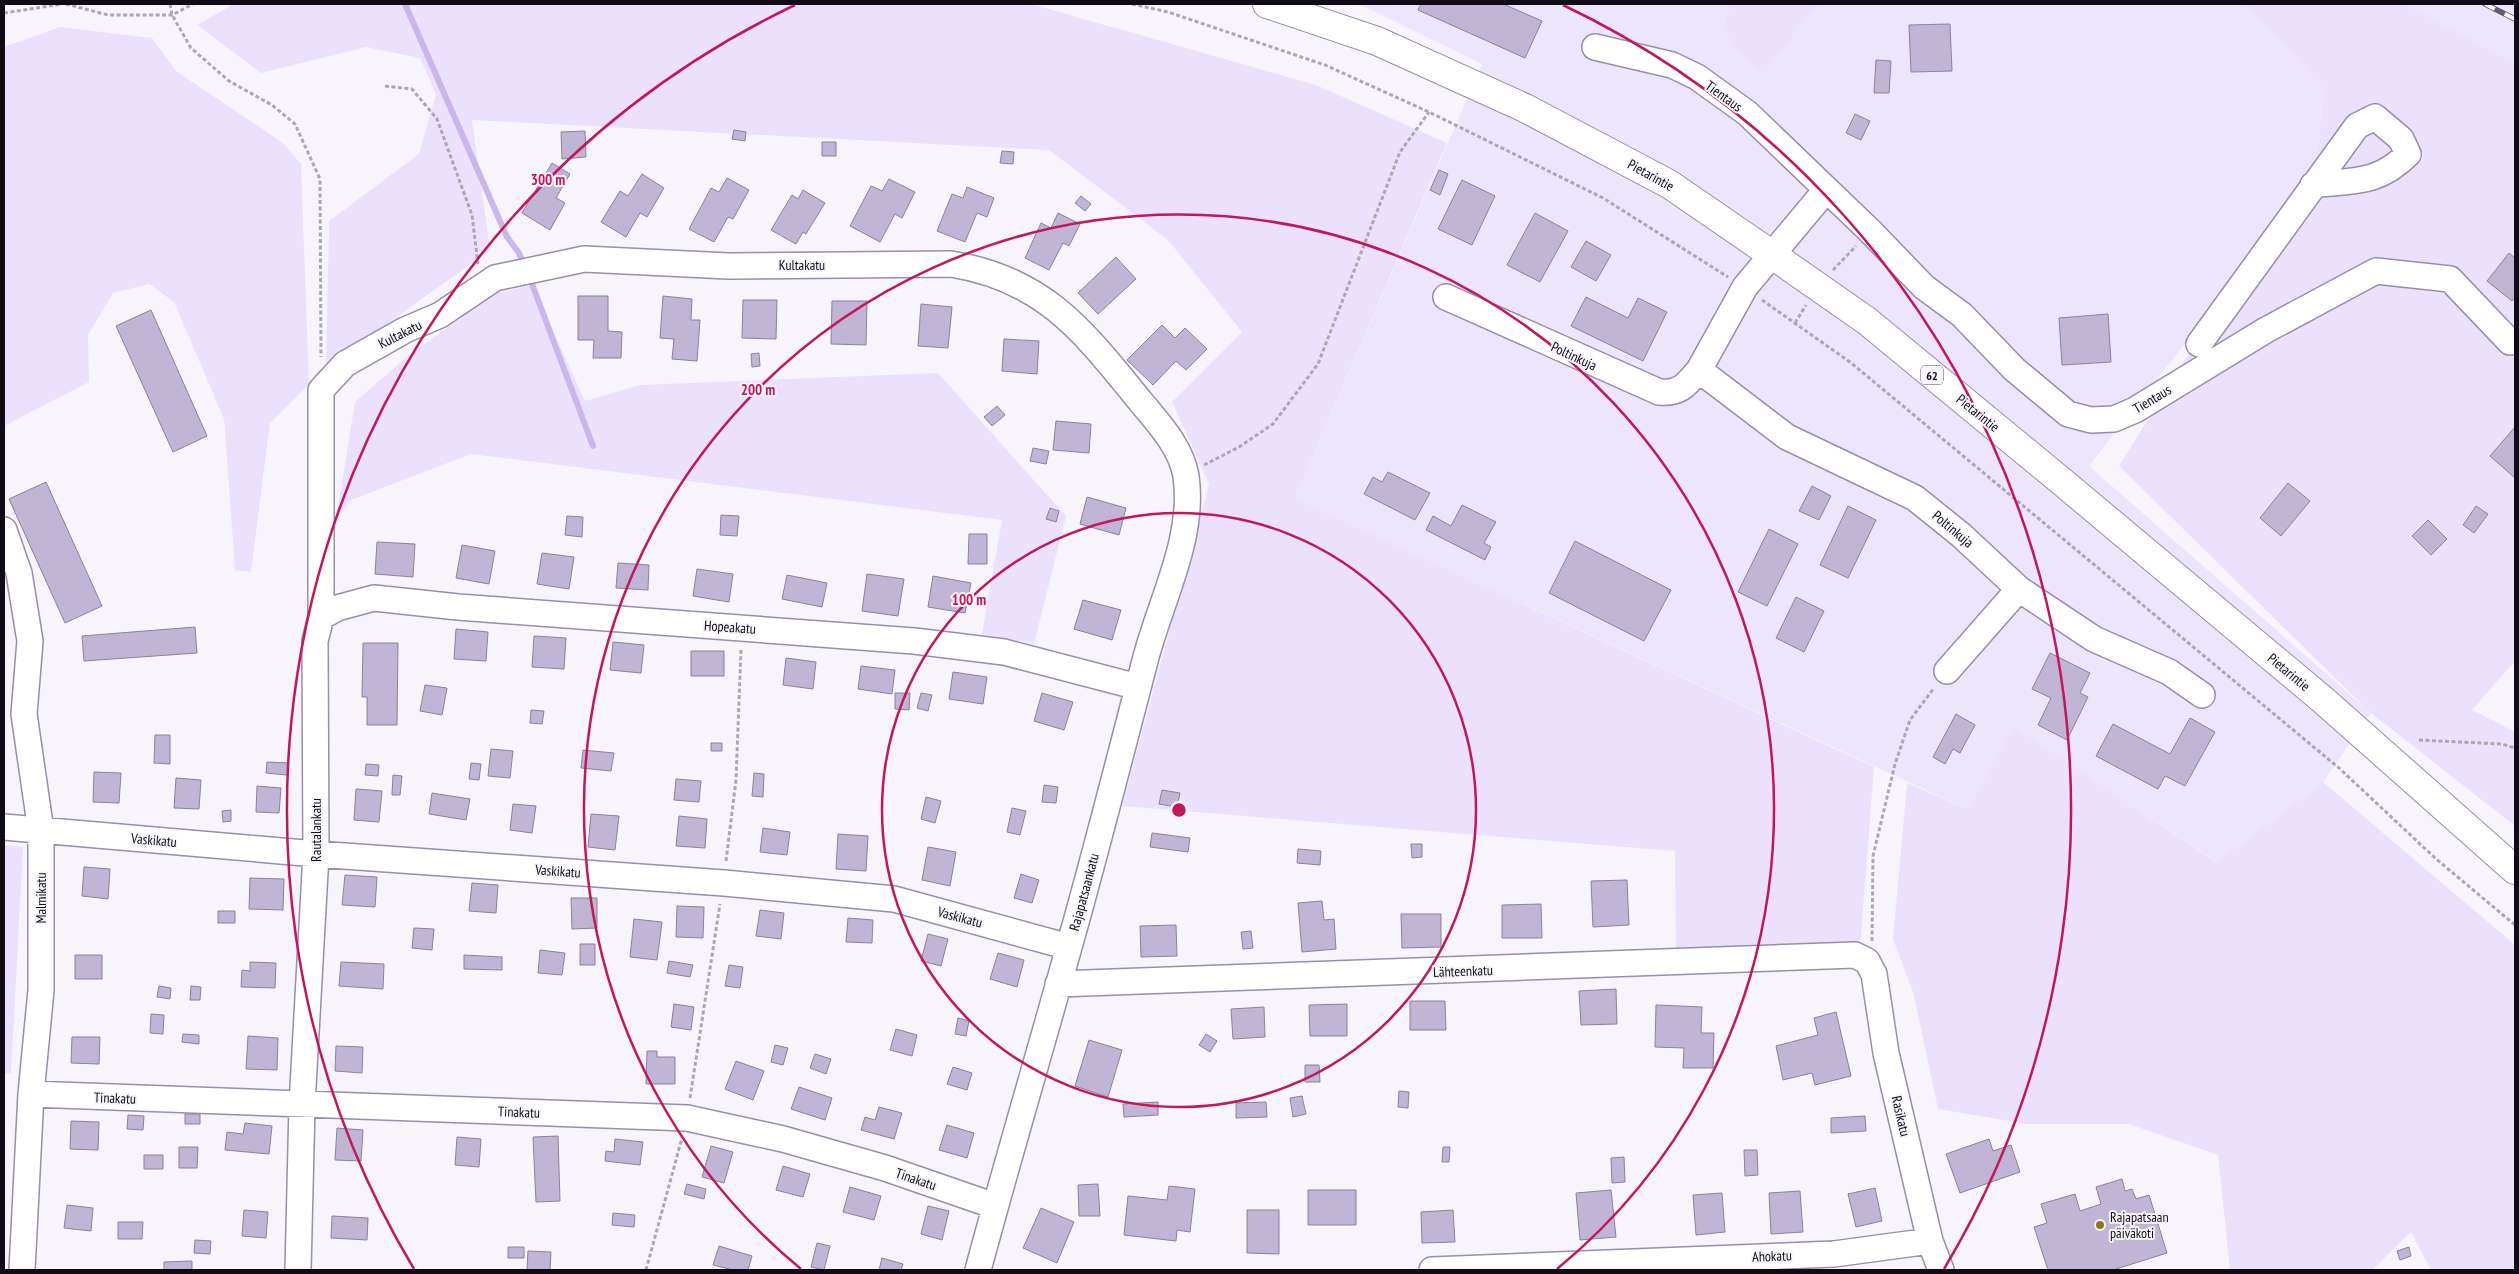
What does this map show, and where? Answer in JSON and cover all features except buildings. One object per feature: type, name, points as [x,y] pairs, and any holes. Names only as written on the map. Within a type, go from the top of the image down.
[{"type":"main road","name":"Pietarintie","points":[[1267,4],[1377,41],[1525,108],[1670,184],[1771,254],[1867,321],[2053,474],[2323,700],[2515,870]]},
{"type":"street","name":"Tientaus","points":[[1595,47],[1672,65],[1697,77],[1747,113],[1870,231],[1924,287],[1962,315],[2014,368],[2068,414],[2090,420],[2114,419],[2135,410],[2266,330],[2376,271],[2450,279],[2510,342]]},
{"type":"street","points":[[2199,344],[2312,185]]},
{"type":"street","points":[[1771,254],[1826,190]]},
{"type":"street","name":"Poltinkuja","points":[[1446,297],[1659,392],[1673,393],[1688,383],[1699,370],[1745,287],[1771,254]]},
{"type":"street","name":"Kultakatu","points":[[321,390],[346,364],[406,330],[440,315],[495,278],[584,259],[728,266],[951,264],[980,269],[1008,279],[1039,296],[1082,331],[1099,349],[1166,432],[1179,455],[1186,474],[1187,514]]},
{"type":"street","name":"Poltinkuja","points":[[1699,370],[1787,437],[1916,498],[1961,535],[2019,589],[2094,639],[2169,672],[2202,694]]},
{"type":"street","name":"Rautalankatu","points":[[298,1270],[302,1105],[316,854],[315,641],[321,617],[321,390]]},
{"type":"street","name":"Rajapatsaankatu","points":[[978,1270],[1069,947],[1154,625],[1179,551],[1187,514]]},
{"type":"street","name":"Malmikatu","points":[[4,530],[19,573],[30,641],[24,714],[41,831],[41,990],[31,1094],[22,1270]]},
{"type":"street","points":[[1947,671],[2019,589]]},
{"type":"street","name":"Hopeakatu","points":[[321,617],[336,608],[374,598],[458,607],[914,641],[1004,652],[1138,687]]},
{"type":"street","name":"Vaskikatu","points":[[4,827],[316,854],[724,883],[894,899],[1069,947]]},
{"type":"street","name":"Lähteenkatu","points":[[1058,984],[1546,968],[1855,955],[1867,961]]},
{"type":"street","name":"Rasikatu","points":[[1867,961],[1874,974],[1886,1053],[1930,1241],[1941,1270]]},
{"type":"street","name":"Tinakatu","points":[[31,1094],[687,1118],[792,1142],[885,1168],[995,1206]]},
{"type":"street","name":"Ahokatu","points":[[1432,1270],[1834,1254],[1930,1241]]},
{"type":"path","points":[[4,14],[62,4]]},
{"type":"path","points":[[66,4],[108,15],[172,15],[193,4]]},
{"type":"path","points":[[170,4],[172,15],[191,48],[229,81],[272,104],[295,124],[320,179],[321,390]]},
{"type":"path","points":[[1132,4],[1168,12],[1325,64],[1429,112],[1603,198],[1745,287],[1865,375],[2339,768],[2434,858],[2515,925]]},
{"type":"path","points":[[385,86],[412,89],[436,119],[472,215],[482,286]]},
{"type":"path","points":[[1186,474],[1239,447],[1273,424],[1318,364],[1400,152],[1429,112]]},
{"type":"path","points":[[646,1270],[687,1118],[724,883],[736,780],[742,628]]},
{"type":"path","points":[[1867,961],[1874,934],[1872,856],[1895,764],[1910,720],[1947,671]]},
{"type":"path","points":[[2419,740],[2502,744],[2515,748]]},
{"type":"shaded area","points":[[234,4],[1031,4],[1316,85],[1447,143],[1295,498],[1874,767],[1860,949],[1676,955],[1675,851],[1122,806],[1209,484],[1172,402],[1242,332],[1168,240],[1049,150],[472,120],[490,250],[326,368],[329,221],[419,154],[436,94],[420,58],[366,47],[261,73],[197,25]]},
{"type":"shaded area","points":[[1359,4],[2253,4],[2373,104],[2089,466],[2371,713],[2323,782],[2218,863],[2014,728],[1967,809],[1295,498],[1482,64]]},
{"type":"shaded area","points":[[1732,4],[1817,4],[1763,75],[1722,30]]},
{"type":"shaded area","points":[[2244,4],[2405,4],[2515,63],[2515,661],[2472,710],[2515,732],[2515,826],[2371,713],[2119,466],[2201,334],[2314,194],[2324,88]]},
{"type":"shaded area","points":[[2405,4],[2515,4],[2515,63]]},
{"type":"shaded area","points":[[60,27],[152,38],[176,71],[283,143],[301,164],[309,384],[270,423],[251,572],[235,570],[224,419],[174,302],[149,284],[113,293],[88,335],[89,382],[4,426],[4,47]]},
{"type":"shaded area","points":[[532,285],[585,401],[640,385],[938,373],[1066,516],[1034,644],[982,634],[1002,520],[471,454],[351,500],[336,520],[355,402],[408,356],[494,294]]},
{"type":"shaded area","points":[[2014,727],[2217,863],[2323,782],[2515,945],[2515,1270],[2431,1270],[2411,1232],[2372,1270],[2230,1270],[2218,1155],[2129,1124],[2027,1124],[1938,1109],[1913,992],[1893,939],[1907,783],[1967,809]]},
{"type":"shaded area","points":[[4,845],[23,847],[11,1074],[4,1073]]},
{"type":"waterway","points":[[405,4],[507,237],[519,253],[525,267]]},
{"type":"waterway","points":[[529,276],[593,446]]},
{"type":"railway","points":[[2485,4],[2515,19]]},
{"type":"place","name":"Rajapatsaan päiväkoti","points":[[2100,1225]]}]
